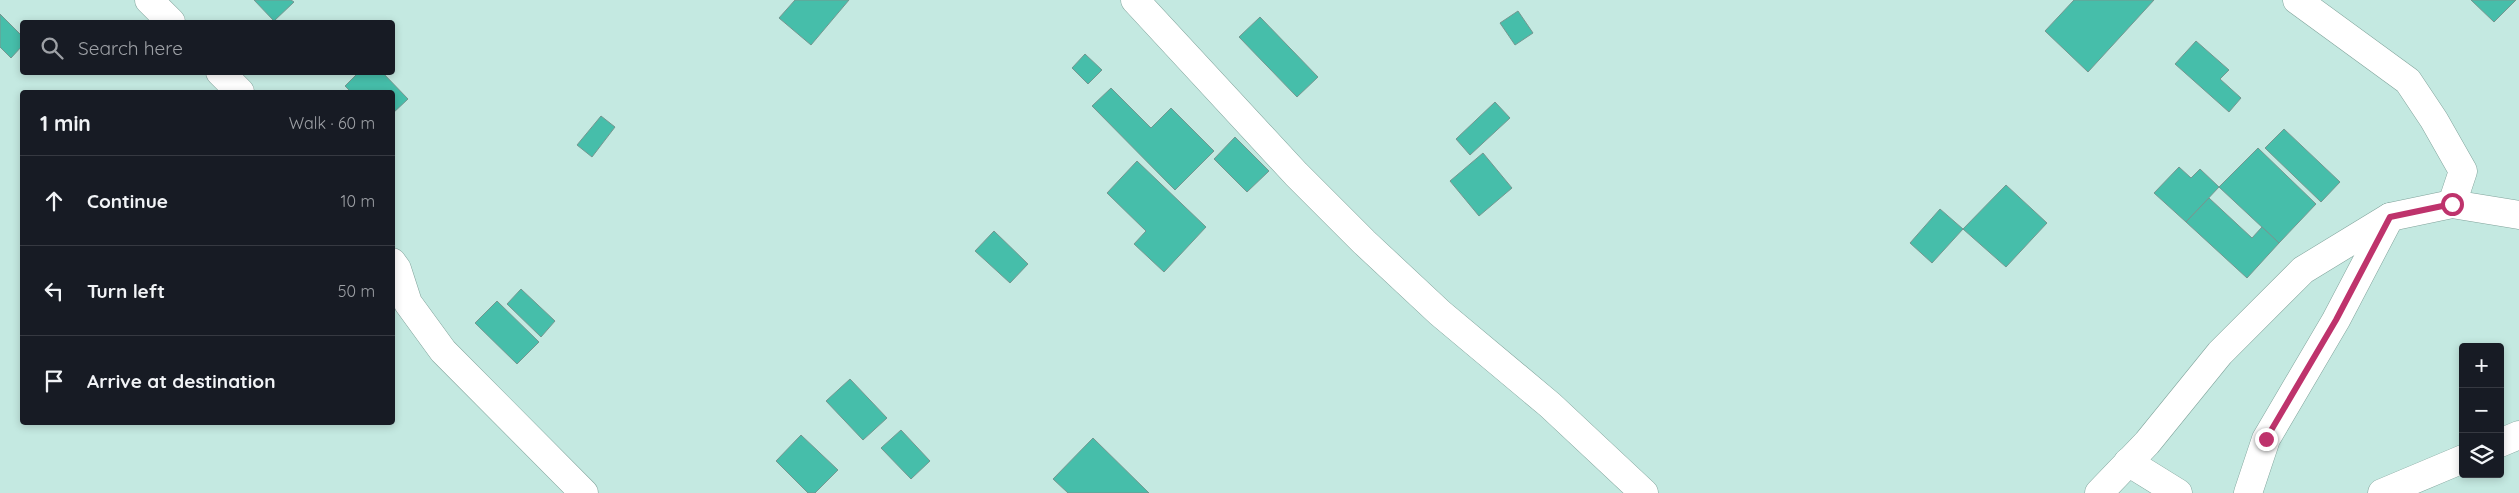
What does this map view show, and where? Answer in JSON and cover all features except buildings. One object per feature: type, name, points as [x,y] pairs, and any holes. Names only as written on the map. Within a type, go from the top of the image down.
[{"type":"street","points":[[149,0],[169,20]]},
{"type":"street","points":[[1135,0],[1296,174],[1364,242],[1440,313],[1550,406],[1644,493]]},
{"type":"street","points":[[2297,0],[2408,81],[2434,120],[2463,171],[2452,204]]},
{"type":"street","points":[[223,75],[238,90]]},
{"type":"street","points":[[2099,493],[2128,462],[2220,353],[2303,270],[2390,217],[2452,204],[2519,215]]},
{"type":"street","points":[[2248,493],[2266,439],[2336,320],[2390,217]]},
{"type":"street","points":[[395,266],[408,303],[444,351],[584,493]]},
{"type":"street","points":[[2504,441],[2519,435]]},
{"type":"street","points":[[2382,493],[2459,460]]},
{"type":"street","points":[[2128,462],[2178,493]]},
{"type":"route","points":[[2266,439],[2336,320],[2390,217],[2452,204]]}]
